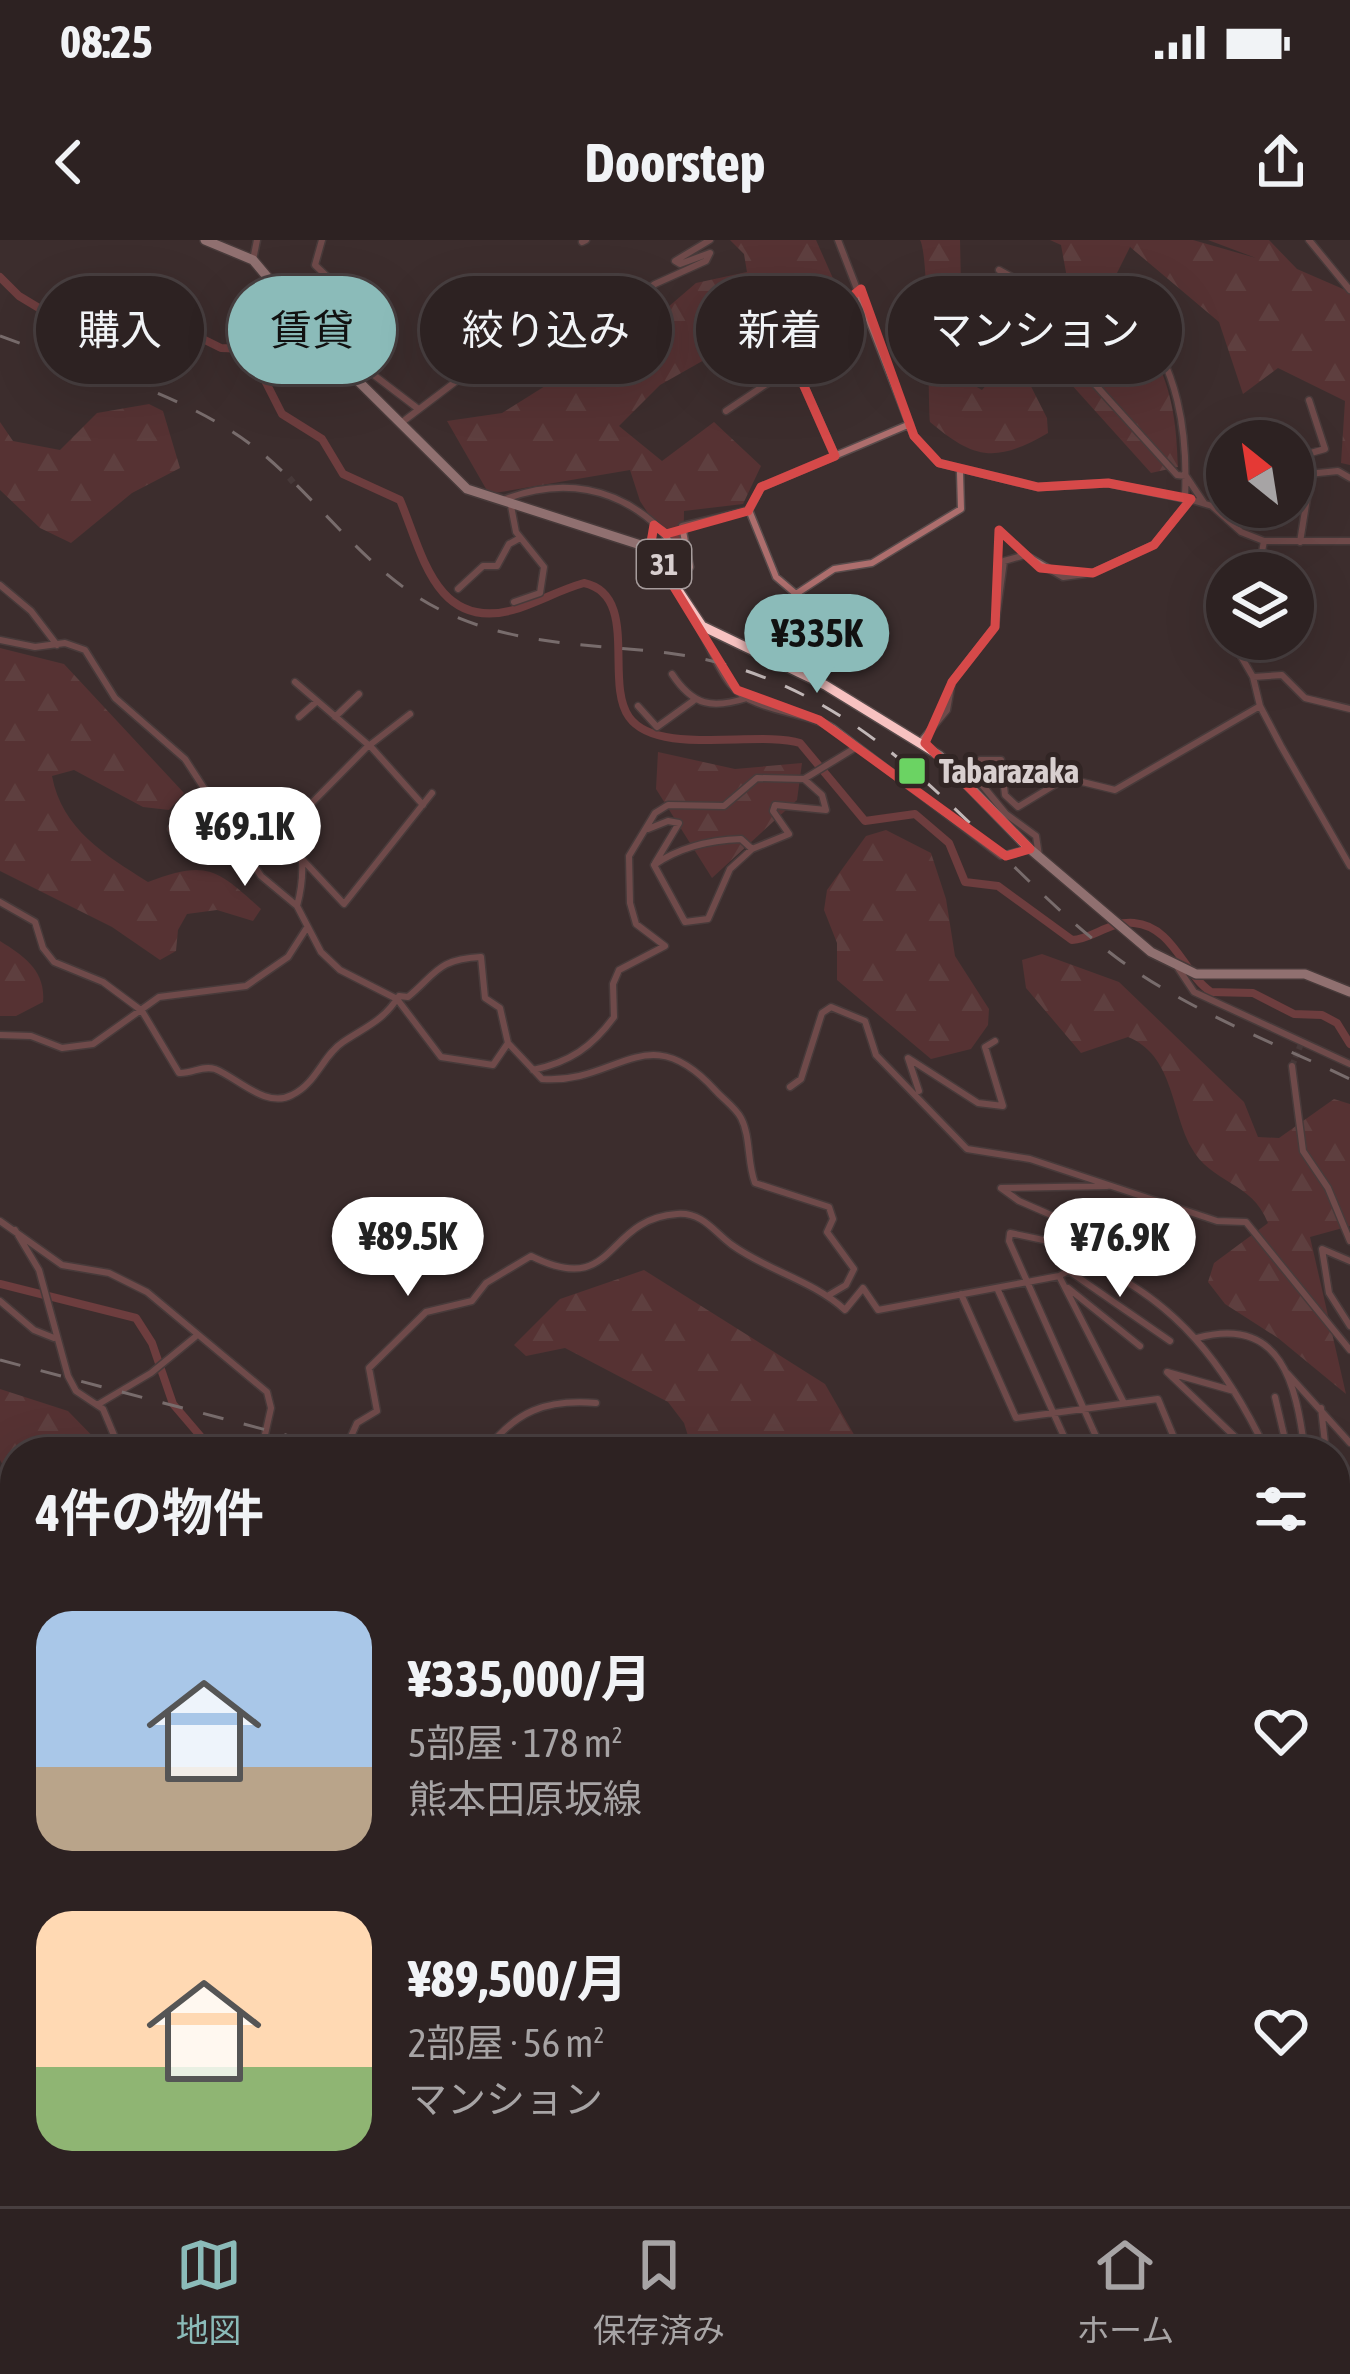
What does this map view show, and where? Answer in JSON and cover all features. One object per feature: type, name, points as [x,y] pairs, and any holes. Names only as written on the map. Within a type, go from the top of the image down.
[{"type":"main road","name":"31","points":[[205,240],[253,260],[340,363],[467,489],[497,502],[623,535],[650,548],[689,612],[715,634],[825,685],[920,743],[954,768],[1035,853],[1122,928],[1182,969],[1204,975],[1305,974],[1350,992]]},
{"type":"street","points":[[253,260],[257,240]]},
{"type":"street","points":[[322,240],[315,266],[341,290],[340,350],[417,408]]},
{"type":"street","points":[[401,423],[417,408],[448,392],[471,370],[506,369],[550,342],[591,332],[640,292],[706,261],[710,254],[680,264],[675,261],[710,240]]},
{"type":"street","points":[[838,240],[855,276]]},
{"type":"street","points":[[1309,240],[1350,290]]},
{"type":"street","points":[[999,270],[1033,288],[1080,370],[1177,475],[1186,476],[1204,503],[1241,532],[1264,541],[1350,542]]},
{"type":"street","points":[[864,298],[910,424],[927,454],[960,471],[1038,487],[1108,483],[1204,503]]},
{"type":"street","points":[[726,411],[766,384]]},
{"type":"street","points":[[803,384],[835,456]]},
{"type":"street","points":[[920,743],[946,710],[952,682],[994,627],[1004,561],[1025,554],[1063,577],[1093,573],[1154,545],[1188,499],[1180,407],[1171,384]]},
{"type":"street","points":[[1309,400],[1325,449],[1314,453]]},
{"type":"street","points":[[910,424],[761,487],[749,511],[776,577],[796,594],[834,569],[872,563],[961,509],[960,471]]},
{"type":"street","points":[[1314,473],[1338,471],[1350,478]]},
{"type":"street","points":[[497,502],[562,486],[601,491],[665,533],[683,573],[690,566],[682,526],[749,511]]},
{"type":"street","points":[[511,506],[520,538],[544,567],[540,593],[514,602]]},
{"type":"street","points":[[650,548],[654,525]]},
{"type":"street","points":[[1300,544],[1302,528]]},
{"type":"street","points":[[458,589],[483,566],[496,566],[509,544],[520,538]]},
{"type":"street","points":[[1262,552],[1264,541]]},
{"type":"street","points":[[0,584],[31,611],[57,645]]},
{"type":"street","points":[[689,612],[728,681],[747,698],[809,715],[1000,856],[1035,853],[1036,836],[982,790],[968,769],[973,765],[1001,760],[1005,795],[1018,807],[1066,778],[1115,790],[1260,706]]},
{"type":"street","points":[[0,640],[85,650],[115,698],[184,759],[208,801],[241,838],[261,876],[297,906],[340,970],[397,999],[412,1015],[430,1050],[452,1062],[493,1065],[508,1043]]},
{"type":"street","points":[[1243,660],[1260,706],[1350,866]]},
{"type":"street","points":[[672,674],[693,701],[718,706],[747,698]]},
{"type":"street","points":[[1253,677],[1282,675],[1305,698],[1350,709]]},
{"type":"street","points":[[295,682],[393,769],[423,805]]},
{"type":"street","points":[[334,718],[359,694]]},
{"type":"street","points":[[638,706],[657,727],[693,701]]},
{"type":"street","points":[[299,717],[316,702]]},
{"type":"street","points":[[171,829],[185,826],[201,838],[241,838],[290,825],[366,748],[410,715]]},
{"type":"street","points":[[533,1070],[572,1059],[597,1039],[614,1017],[613,984],[619,970],[665,946],[631,915],[629,856],[655,813],[668,805],[724,806],[757,778],[804,779],[834,766],[855,748]]},
{"type":"street","points":[[654,866],[675,896],[682,918],[699,924],[708,919],[725,876],[752,849],[789,834],[773,811],[776,805],[826,810],[822,795],[804,779]]},
{"type":"street","points":[[302,860],[344,904],[432,793]]},
{"type":"street","points":[[645,831],[668,821],[679,824],[654,866]]},
{"type":"street","points":[[290,825],[299,837],[302,860],[297,906]]},
{"type":"street","points":[[654,866],[685,847],[730,839],[741,839],[752,849]]},
{"type":"street","points":[[0,902],[35,922],[43,948],[54,962],[103,982],[142,1011],[179,1073],[208,1067],[275,1098],[292,1096],[324,1070],[335,1049],[376,1025],[397,999],[415,992],[424,976],[439,966],[481,957],[485,998],[500,1008],[508,1043],[542,1079],[557,1081],[644,1056],[670,1056],[692,1065],[743,1120],[755,1183],[829,1207],[833,1219],[827,1232],[854,1269],[846,1285],[829,1295]]},
{"type":"street","points":[[1,1036],[31,1036],[62,1048],[85,1046],[158,997],[247,986],[288,957],[307,927]]},
{"type":"street","points":[[1182,969],[1194,992],[1350,1064]]},
{"type":"street","points":[[790,1087],[801,1079],[817,1019],[840,1007],[865,1021],[876,1055],[967,1149],[1030,1159],[1217,1221],[1246,1222],[1350,1350]]},
{"type":"street","points":[[923,1100],[908,1058],[979,1103],[1003,1106],[985,1046],[994,1041]]},
{"type":"street","points":[[1292,1066],[1303,1151],[1328,1188],[1350,1241]]},
{"type":"street","points":[[1096,1437],[1010,1246],[1010,1233],[1053,1242],[1090,1232],[1000,1188],[1111,1185]]},
{"type":"street","points":[[351,1437],[357,1423],[377,1412],[368,1374],[394,1340],[425,1312],[472,1300],[487,1283],[531,1256],[563,1270],[587,1268],[648,1220],[686,1214],[704,1220],[756,1260],[829,1295],[845,1310],[863,1288],[878,1310],[1027,1282],[1086,1261],[1105,1269],[1197,1338],[1238,1392],[1260,1437]]},
{"type":"street","points":[[0,1221],[14,1226],[62,1265],[109,1273],[146,1292],[267,1392],[272,1401],[264,1437]]},
{"type":"street","points":[[14,1226],[39,1270],[54,1338],[76,1391],[98,1405],[114,1437]]},
{"type":"street","points":[[1350,1261],[1322,1249],[1329,1293],[1350,1326]]},
{"type":"street","points":[[1062,1272],[1124,1403]]},
{"type":"street","points":[[1062,1272],[1170,1341]]},
{"type":"street","points":[[1065,1286],[1139,1346]]},
{"type":"street","points":[[998,1288],[1064,1437]]},
{"type":"street","points":[[961,1294],[1016,1418],[1158,1399],[1174,1437]]},
{"type":"street","points":[[0,1301],[34,1330],[54,1338]]},
{"type":"street","points":[[1197,1338],[1244,1331],[1260,1340],[1345,1437]]},
{"type":"street","points":[[98,1405],[152,1372],[195,1337]]},
{"type":"street","points":[[1284,1371],[1302,1437]]},
{"type":"street","points":[[1236,1437],[1167,1372],[1238,1392]]},
{"type":"street","points":[[1285,1437],[1277,1402],[1301,1424]]},
{"type":"street","points":[[496,1437],[527,1410],[596,1403]]},
{"type":"street","points":[[1321,1407],[1324,1437]]},
{"type":"highlighted area","points":[[861,289],[914,436],[939,463],[1038,487],[1108,483],[1191,499],[1154,545],[1093,573],[1040,568],[999,530],[995,627],[952,682],[925,743],[1030,849],[1006,856],[819,720],[737,690],[650,548],[654,525],[666,534],[748,511],[761,487],[835,456],[788,350],[821,336],[816,325]]},
{"type":"green space","points":[[730,240],[816,240],[832,276],[728,276],[747,272],[744,254]]},
{"type":"green space","points":[[920,240],[960,240],[961,276],[925,276]]},
{"type":"green space","points":[[1050,240],[1193,240],[1256,258],[1208,240],[1269,240],[1297,269],[1350,292],[1350,465],[1341,463],[1345,401],[1278,368],[1243,394],[1219,322],[1182,291],[1182,276],[1164,276],[1130,247],[1116,276],[1067,276],[1061,245]]},
{"type":"green space","points":[[696,283],[696,365],[672,378],[672,304]]},
{"type":"green space","points":[[548,384],[662,384],[619,426],[662,461],[714,422],[761,466],[743,504],[684,511],[683,567],[640,501],[630,470],[489,494],[447,421],[502,413]]},
{"type":"green space","points":[[929,384],[972,384],[982,390],[987,384],[1030,384],[1047,418],[1048,433],[1014,449],[986,453],[960,444],[930,422]]},
{"type":"green space","points":[[1071,384],[1166,384],[1178,467],[1151,473]]},
{"type":"green space","points":[[149,404],[163,411],[180,468],[132,493],[71,543],[40,528],[0,490],[0,422],[13,441],[60,450],[97,413]]},
{"type":"green space","points":[[0,648],[64,664],[184,793],[169,810],[143,807],[74,770],[52,776],[75,826],[101,851],[148,882],[197,870],[221,877],[261,909],[253,921],[217,910],[187,914],[178,930],[176,951],[160,960],[112,927],[0,871]]},
{"type":"green space","points":[[658,752],[735,769],[802,763],[797,800],[712,878],[656,789]]},
{"type":"green space","points":[[886,830],[931,853],[946,899],[955,956],[989,1009],[988,1025],[971,1049],[931,1059],[837,980],[837,943],[824,910],[827,890],[866,836]]},
{"type":"green space","points":[[0,941],[32,966],[43,991],[43,1002],[16,1016],[0,1016]]},
{"type":"green space","points":[[1042,954],[1119,982],[1244,1102],[1258,1137],[1279,1138],[1334,1099],[1350,1104],[1350,1226],[1310,1237],[1346,1394],[1278,1338],[1225,1304],[1208,1282],[1214,1263],[1268,1223],[1261,1209],[1199,1159],[1162,1070],[1143,1045],[1128,1037],[1081,1053],[1026,988],[1022,960]]},
{"type":"green space","points":[[644,1270],[825,1384],[855,1437],[688,1437],[668,1402],[565,1348],[526,1356],[514,1345],[560,1299]]},
{"type":"green space","points":[[0,1389],[68,1411],[93,1437],[0,1437]]},
{"type":"waterway","points":[[0,277],[19,296],[92,340],[105,333],[124,308],[134,305],[221,348],[249,349],[282,414],[322,439],[343,474],[400,500],[436,582],[466,609],[513,610],[584,583],[601,591],[616,621],[622,702],[629,717],[643,729],[685,739],[800,743],[865,821],[915,814],[949,843],[965,882],[998,886],[1072,940],[1125,923],[1147,926],[1168,941],[1211,992],[1253,993],[1294,1014],[1322,1015],[1337,1023],[1350,1044]]},
{"type":"waterway","points":[[0,1284],[136,1318],[152,1343],[173,1404],[201,1437]]},
{"type":"tunnel","points":[[289,482],[295,477]]},
{"type":"tunnel","points":[[1292,1066],[1301,1044]]},
{"type":"railway","points":[[0,336],[171,399],[234,433],[286,475],[395,581],[447,613],[529,638],[715,662],[760,676],[825,706],[917,774],[1048,900],[1117,958],[1201,1009],[1350,1079]]},
{"type":"railway","points":[[0,1360],[293,1437]]},
{"type":"place","name":"Tabarazaka","points":[[912,771]]}]
